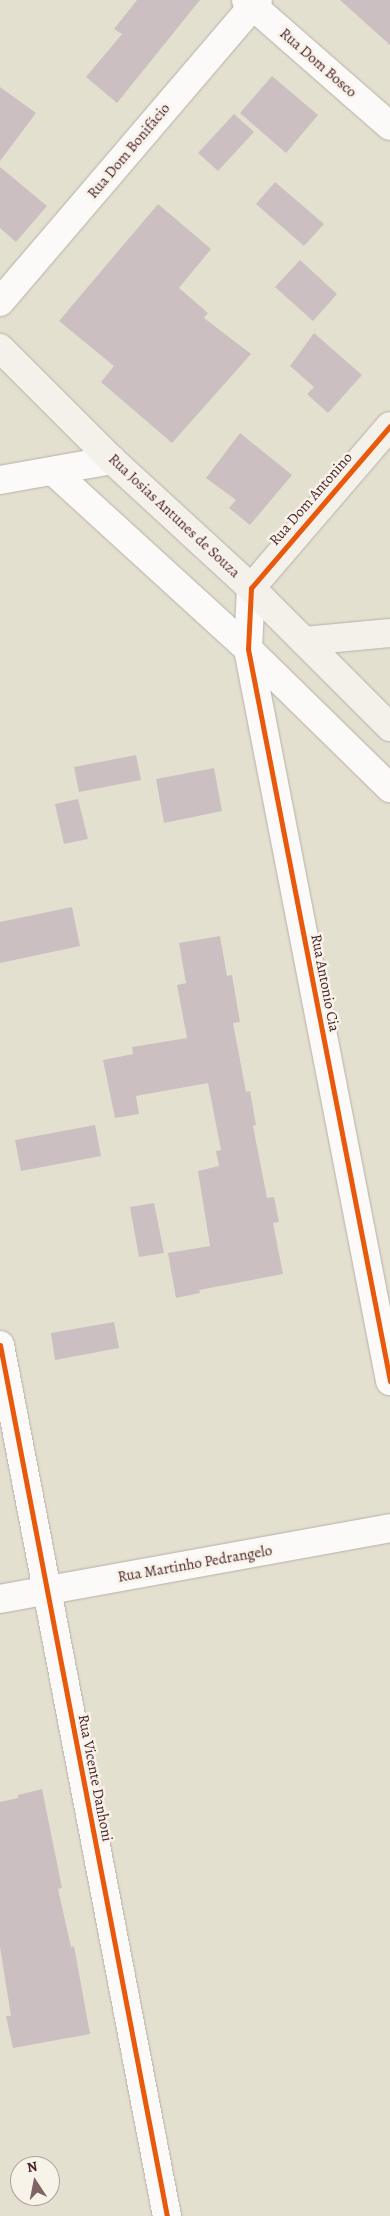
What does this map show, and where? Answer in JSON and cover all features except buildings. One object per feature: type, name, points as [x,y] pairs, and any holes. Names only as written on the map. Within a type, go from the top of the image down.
[{"type":"street","name":"Rua Dom Bosco","points":[[252,2],[390,126]]},
{"type":"street","name":"Rua Dom Bonifácio","points":[[0,302],[252,2]]},
{"type":"street","name":"Rua Josias Antunes de Souza","points":[[0,348],[112,460],[251,588],[390,726]]},
{"type":"street","name":"Rua Dom Antonino","points":[[251,588],[390,426]]},
{"type":"street","points":[[0,480],[112,460]]},
{"type":"street","points":[[53,471],[248,649],[390,788]]},
{"type":"street","name":"Rua Antonio Cia","points":[[251,588],[248,649],[390,1381]]},
{"type":"street","points":[[304,641],[390,633]]},
{"type":"street","name":"Rua Vicente Danhoni","points":[[0,1345],[167,2216]]},
{"type":"street","name":"Rua Martinho Pedrangelo","points":[[0,1599],[390,1528]]},
{"type":"cycle path","points":[[390,426],[251,588],[248,649],[390,1381]]},
{"type":"cycle path","points":[[0,1345],[167,2216]]}]
